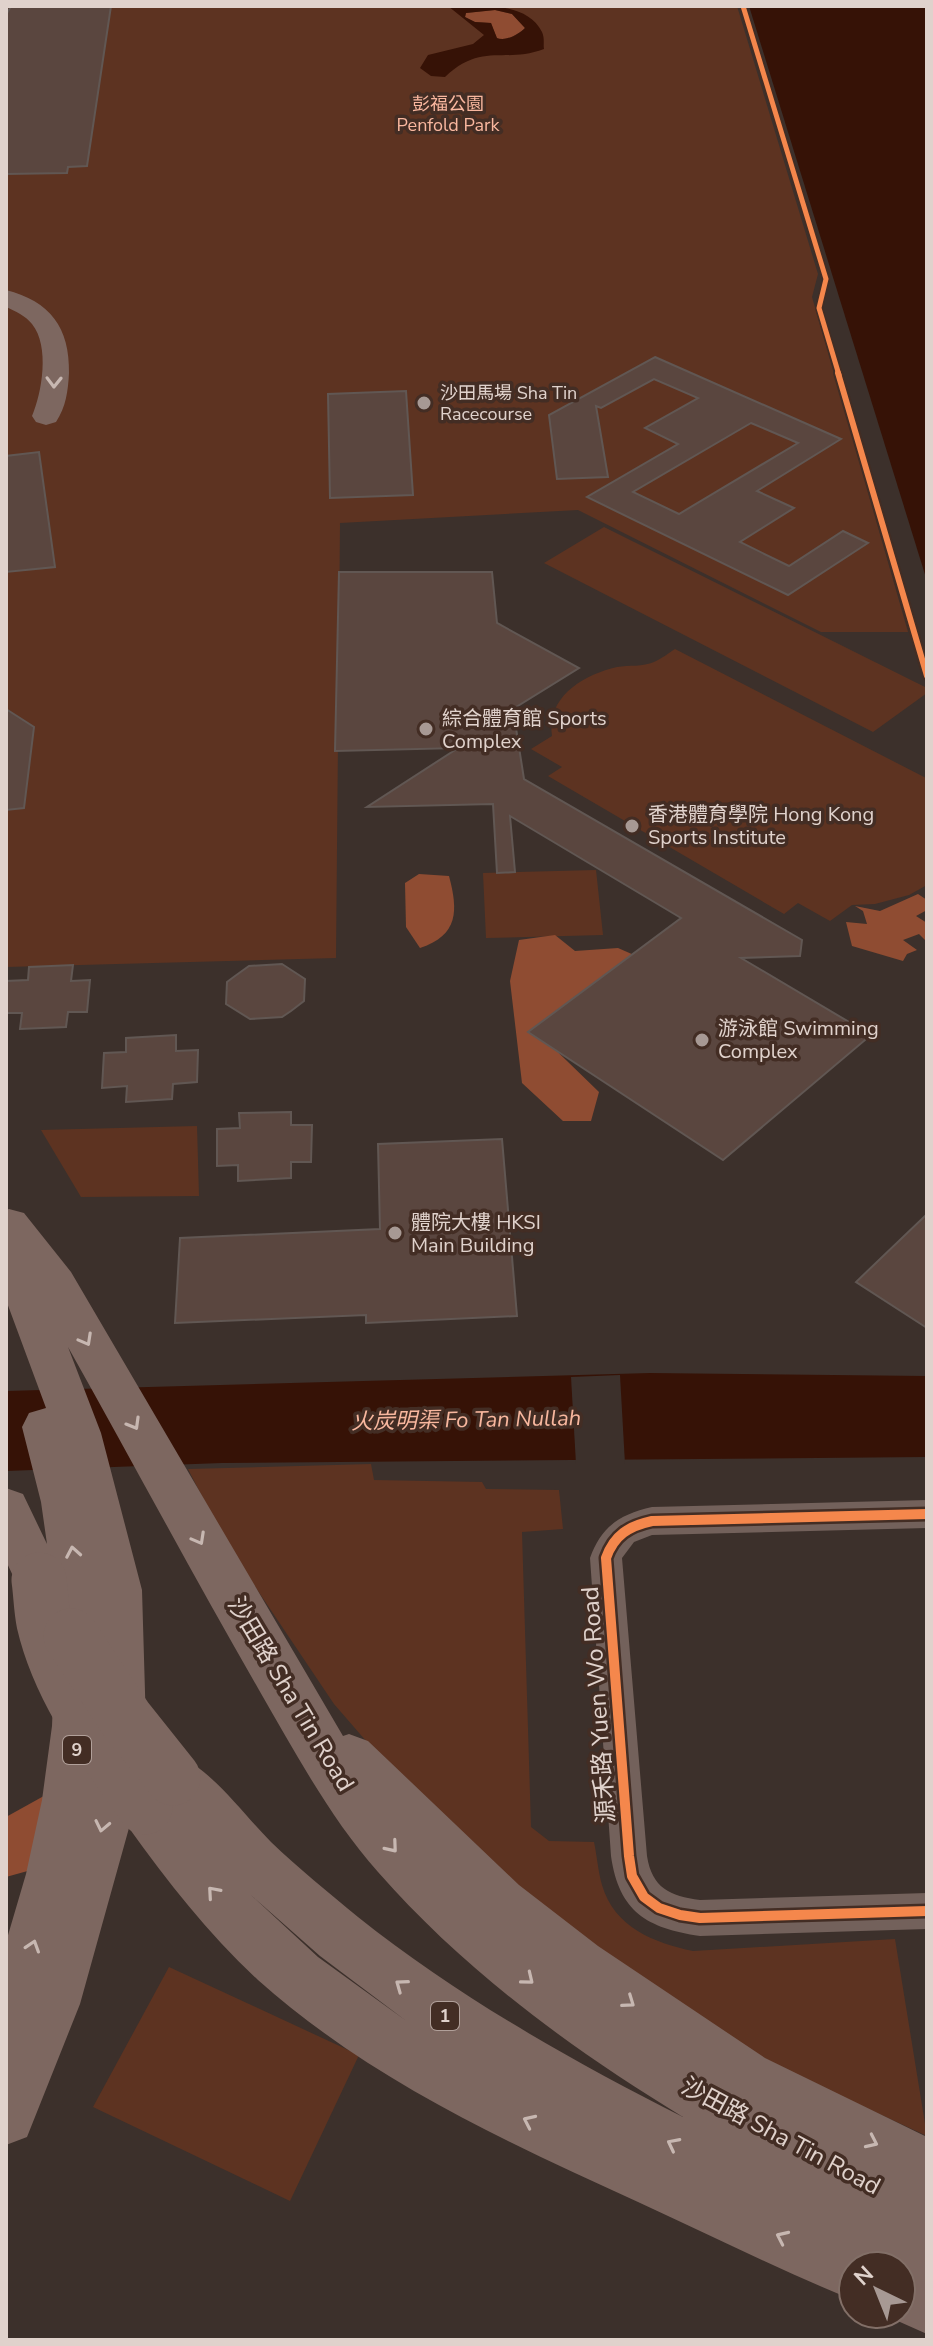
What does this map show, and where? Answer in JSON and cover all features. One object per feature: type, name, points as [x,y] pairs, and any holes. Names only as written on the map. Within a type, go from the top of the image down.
[{"type":"highway","points":[[6,298],[24,305],[44,319],[53,331],[54,399],[46,416]]},
{"type":"highway","name":"沙田路 Sha Tin Road","points":[[7,1222],[55,1284],[328,1763],[396,1853],[469,1927],[533,1983],[595,2029],[736,2117],[808,2155],[927,2210]]},
{"type":"highway","name":"9","points":[[6,2116],[52,2004],[74,1932],[102,1828],[120,1726],[117,1590],[73,1472],[45,1380],[7,1222]]},
{"type":"highway","name":"9","points":[[6,1318],[45,1380]]},
{"type":"highway","name":"9","points":[[6,2019],[45,1909],[69,1812],[80,1724],[73,1472]]},
{"type":"highway","points":[[6,1508],[39,1580],[44,1624],[68,1681],[110,1756],[159,1792],[206,1884],[266,1949],[329,2002],[394,2048],[523,2118],[837,2262]]},
{"type":"highway","points":[[301,1714],[424,1828],[500,1904],[578,1966],[744,2079],[927,2168]]},
{"type":"highway","name":"1","points":[[159,1792],[240,1849],[313,1916],[386,1974],[480,2039],[548,2080],[715,2165],[927,2262]]},
{"type":"street","name":"源禾路 Yuen Wo Road","points":[[927,1514],[652,1521],[638,1524],[616,1538],[606,1558],[629,1856],[632,1876],[644,1897],[659,1908],[700,1918],[927,1911]]},
{"type":"green space","name":"沙田馬場 Sha Tin Racecourse","points":[[6,6],[737,6],[818,274],[812,297],[908,632],[821,632],[578,510],[340,523],[336,958],[6,967]]},
{"type":"green space","points":[[604,527],[927,688],[927,693],[873,732],[544,563]]},
{"type":"green space","points":[[675,649],[926,778],[927,885],[909,895],[875,904],[852,905],[830,921],[798,903],[784,914],[548,776],[562,767],[531,749],[552,736],[555,710],[570,690],[604,671],[650,664]]},
{"type":"green space","points":[[596,870],[603,935],[486,938],[483,873]]},
{"type":"green space","points":[[197,1126],[199,1196],[81,1197],[41,1130]]},
{"type":"green space","points":[[371,1464],[374,1480],[482,1482],[486,1489],[559,1490],[563,1529],[522,1532],[531,1827],[549,1841],[594,1842],[602,1885],[616,1912],[637,1931],[664,1943],[693,1951],[895,1939],[927,2136],[784,2070],[586,1952],[399,1779],[334,1704],[227,1545],[188,1469]]},
{"type":"green space","points":[[169,1967],[359,2055],[290,2201],[93,2107]]},
{"type":"shaded area","points":[[495,10],[512,14],[525,28],[512,36],[497,39],[491,23],[475,22],[465,17],[466,13]]},
{"type":"shaded area","points":[[419,874],[449,876],[454,900],[449,928],[433,943],[420,948],[406,927],[405,883]]},
{"type":"shaded area","points":[[918,894],[927,900],[927,910],[916,916],[927,923],[927,942],[919,934],[903,940],[917,950],[907,954],[903,961],[852,946],[846,922],[867,924],[863,911],[855,906],[880,911]]},
{"type":"shaded area","points":[[555,935],[575,951],[618,948],[634,955],[534,1029],[599,1092],[591,1121],[563,1121],[522,1083],[510,981],[519,940]]},
{"type":"shaded area","points":[[60,1787],[42,1867],[6,1877],[6,1817]]},
{"type":"water","points":[[448,6],[500,7],[525,14],[542,32],[544,49],[470,60],[445,77],[431,76],[420,68],[428,55],[473,44],[484,35]],"holes":[[[495,10],[512,14],[525,28],[504,39],[497,38],[491,23],[475,22],[465,17],[466,13]]]},
{"type":"water","points":[[749,6],[927,6],[927,581]]},
{"type":"water","name":"火炭明渠 Fo Tan Nullah","points":[[650,1373],[927,1376],[927,1457],[222,1463],[6,1471],[6,1391]]},
{"type":"pier","points":[[620,1375],[625,1464],[576,1464],[571,1377]]},
{"type":"building","points":[[11,6],[111,6],[87,166],[68,167],[67,173],[6,174],[6,15]]},
{"type":"building","points":[[655,357],[841,439],[757,491],[794,508],[740,542],[789,566],[843,531],[868,543],[788,595],[587,497],[678,444],[645,428],[698,398],[654,379],[601,408],[596,406],[608,477],[557,479],[549,415]],"holes":[[[751,423],[798,443],[679,514],[633,492]]]},
{"type":"building","points":[[406,391],[413,495],[330,498],[328,394]]},
{"type":"building","points":[[39,452],[55,567],[6,572],[6,456]]},
{"type":"building","points":[[339,572],[492,572],[497,623],[579,668],[513,709],[524,779],[802,940],[800,956],[741,958],[871,1035],[723,1160],[528,1032],[681,918],[510,816],[515,872],[497,873],[493,804],[367,807],[458,748],[335,751]]},
{"type":"building","points":[[6,709],[34,727],[24,808],[6,810]]},
{"type":"building","points":[[282,964],[305,979],[304,1001],[291,1011],[282,1017],[250,1019],[226,1004],[227,982],[249,966]]},
{"type":"building","points":[[73,965],[71,981],[90,980],[87,1012],[68,1012],[66,1027],[20,1029],[22,1013],[6,1013],[6,981],[28,980],[29,967]]},
{"type":"building","points":[[176,1035],[176,1051],[198,1050],[197,1082],[173,1084],[172,1099],[126,1102],[127,1086],[102,1088],[104,1053],[126,1052],[126,1038]]},
{"type":"building","points":[[291,1112],[291,1125],[312,1125],[311,1162],[291,1162],[291,1178],[238,1181],[238,1165],[217,1166],[217,1129],[240,1128],[239,1113]]},
{"type":"building","name":"體院大樓 HKSI Main Building","points":[[502,1139],[517,1316],[366,1323],[366,1315],[175,1323],[180,1238],[380,1229],[378,1144]]},
{"type":"building","points":[[927,1214],[927,1328],[856,1282]]},
{"type":"cycle path","points":[[743,6],[826,279],[819,308],[927,676]]},
{"type":"cycle path","points":[[927,1514],[652,1521],[623,1532],[612,1543],[606,1558],[629,1856],[632,1876],[644,1897],[659,1908],[700,1918],[927,1911]]},
{"type":"place","name":"沙田馬場 Sha Tin Racecourse","points":[[424,403]]},
{"type":"place","name":"綜合體育館 Sports Complex","points":[[426,729]]},
{"type":"place","name":"香港體育學院 Hong Kong Sports Institute","points":[[632,826]]},
{"type":"place","name":"游泳館 Swimming Complex","points":[[702,1040]]},
{"type":"place","name":"體院大樓 HKSI Main Building","points":[[395,1233]]},
{"type":"park label","name":"彭福公園 Penfold Park","points":[[448,114]]}]
